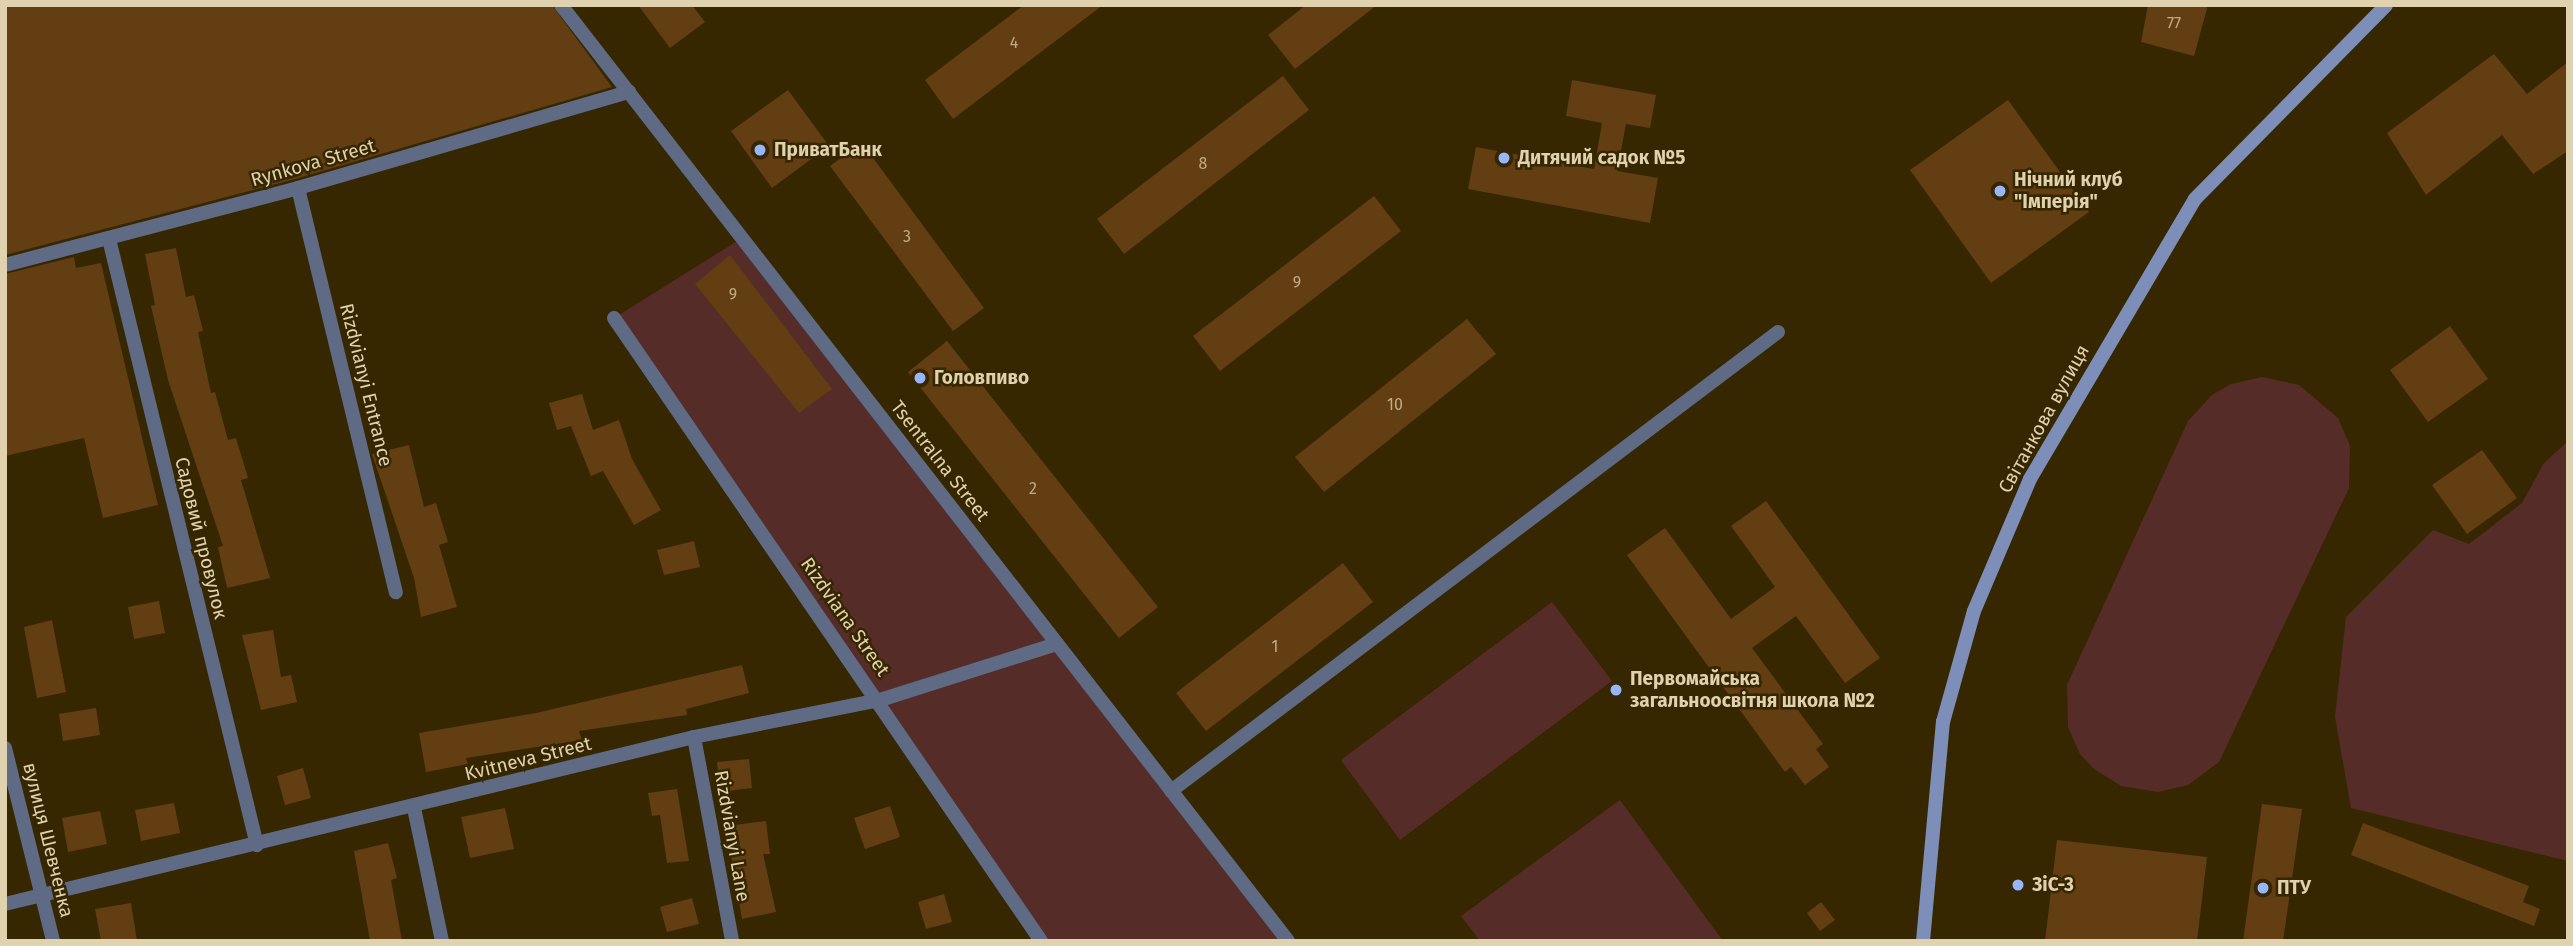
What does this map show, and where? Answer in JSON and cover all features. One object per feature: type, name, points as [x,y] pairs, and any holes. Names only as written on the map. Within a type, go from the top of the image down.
[{"type":"street","name":"Tsentralna Street","points":[[561,5],[1288,941]]},
{"type":"street","name":"Світанкова вулиця","points":[[1923,941],[1943,722],[1974,611],[2030,480],[2195,200],[2386,5]]},
{"type":"street","name":"Rynkova Street","points":[[5,265],[298,188],[629,92]]},
{"type":"street","name":"Rizdvianyi Entrance","points":[[298,188],[396,592]]},
{"type":"street","name":"Садовий провулок","points":[[108,239],[257,845]]},
{"type":"street","name":"Rizdviana Street","points":[[614,318],[880,700],[1041,941]]},
{"type":"street","points":[[1171,791],[1778,332]]},
{"type":"street","name":"Kvitneva Street","points":[[5,904],[414,808],[694,737],[880,700],[1057,644]]},
{"type":"street","name":"Rizdvianyi Lane","points":[[694,737],[732,941]]},
{"type":"street","name":"вулиця Шевченка","points":[[5,748],[53,941]]},
{"type":"street","points":[[414,808],[442,941]]},
{"type":"shaded area","points":[[742,238],[1288,941],[1045,941],[614,318]]},
{"type":"shaded area","points":[[2262,377],[2299,385],[2338,418],[2350,446],[2349,488],[2219,762],[2188,785],[2158,792],[2121,786],[2094,769],[2080,754],[2068,727],[2067,685],[2188,421],[2212,395],[2231,384]]},
{"type":"shaded area","points":[[2568,441],[2568,861],[2351,808],[2335,717],[2346,617],[2433,530],[2469,544],[2522,503],[2544,463]]},
{"type":"shaded area","points":[[1552,602],[1612,681],[1400,840],[1341,760]]},
{"type":"shaded area","points":[[1620,800],[1723,941],[1480,941],[1461,916]]},
{"type":"building","points":[[5,5],[552,5],[612,87],[295,179],[5,255]]},
{"type":"building","points":[[638,5],[692,5],[705,22],[670,48]]},
{"type":"building","points":[[1024,5],[1103,5],[953,119],[925,80]]},
{"type":"building","points":[[1306,5],[1377,5],[1295,69],[1268,35]]},
{"type":"building","points":[[2148,5],[2208,5],[2194,56],[2141,42]]},
{"type":"building","points":[[2494,54],[2527,94],[2568,62],[2568,151],[2533,174],[2502,135],[2426,195],[2387,133]]},
{"type":"building","points":[[1283,76],[1309,110],[1124,254],[1097,219]]},
{"type":"building","name":"Дитячий садок №5","points":[[1572,80],[1656,95],[1650,128],[1626,124],[1617,171],[1658,178],[1650,223],[1468,189],[1476,147],[1594,169],[1602,123],[1566,116]]},
{"type":"building","points":[[788,90],[829,146],[772,188],[731,131]]},
{"type":"building","name":"Нічний клуб \"Імперія\"","points":[[2008,100],[2089,212],[1991,283],[1910,170]]},
{"type":"building","points":[[862,143],[984,308],[953,331],[830,166]]},
{"type":"building","points":[[1374,196],[1401,231],[1220,371],[1193,336]]},
{"type":"building","points":[[176,248],[186,297],[194,295],[203,331],[198,332],[211,393],[215,392],[228,440],[236,438],[248,478],[241,480],[270,578],[227,588],[218,547],[223,546],[168,380],[151,306],[155,305],[145,254]]},
{"type":"building","points":[[730,255],[832,389],[799,413],[695,284]]},
{"type":"building","points":[[74,257],[76,268],[101,263],[158,505],[103,518],[84,438],[5,456],[5,274]]},
{"type":"building","points":[[1467,319],[1496,354],[1324,492],[1295,457]]},
{"type":"building","points":[[2450,326],[2488,379],[2428,422],[2390,370]]},
{"type":"building","points":[[947,341],[1158,607],[1119,638],[908,372]]},
{"type":"building","points":[[582,394],[593,430],[619,420],[632,459],[661,510],[634,525],[603,471],[591,476],[571,426],[557,430],[549,403]]},
{"type":"building","points":[[409,445],[424,507],[436,503],[448,542],[439,545],[457,607],[421,617],[414,578],[372,454]]},
{"type":"building","points":[[2482,450],[2517,498],[2467,534],[2432,485]]},
{"type":"building","points":[[1766,501],[1880,658],[1845,683],[1796,616],[1752,648],[1823,744],[1816,749],[1829,767],[1805,785],[1791,767],[1785,772],[1627,555],[1665,528],[1731,619],[1775,587],[1731,526]]},
{"type":"building","points":[[694,541],[700,567],[664,575],[657,550]]},
{"type":"building","points":[[1343,563],[1373,602],[1206,731],[1176,693]]},
{"type":"building","points":[[159,601],[165,633],[134,639],[128,607]]},
{"type":"building","points":[[52,620],[66,692],[37,698],[24,627]]},
{"type":"building","points":[[273,630],[281,677],[291,675],[297,702],[261,710],[242,635]]},
{"type":"building","points":[[742,665],[749,693],[686,709],[687,715],[579,731],[582,740],[466,758],[468,764],[426,772],[419,733],[536,713]]},
{"type":"building","points":[[96,708],[100,735],[63,741],[59,714]]},
{"type":"building","points":[[749,759],[752,788],[720,792],[717,762]]},
{"type":"building","points":[[303,768],[311,798],[285,805],[277,776]]},
{"type":"building","points":[[677,789],[689,861],[667,863],[660,815],[652,816],[648,793]]},
{"type":"building","points":[[174,803],[180,833],[141,841],[135,810]]},
{"type":"building","points":[[2262,804],[2302,809],[2283,941],[2243,941]]},
{"type":"building","points":[[890,806],[900,837],[865,849],[854,818]]},
{"type":"building","points":[[505,808],[514,849],[470,858],[461,817]]},
{"type":"building","points":[[100,811],[107,844],[68,852],[62,818]]},
{"type":"building","points":[[766,821],[770,854],[763,854],[776,912],[742,919],[726,826]]},
{"type":"building","points":[[2363,823],[2529,886],[2523,902],[2540,909],[2534,926],[2351,855]]},
{"type":"building","points":[[2057,840],[2207,857],[2197,941],[2045,941]]},
{"type":"building","points":[[388,843],[397,878],[391,880],[402,941],[370,941],[354,851]]},
{"type":"building","points":[[944,894],[952,922],[926,929],[918,902]]},
{"type":"building","points":[[692,898],[699,924],[667,932],[660,907]]},
{"type":"building","points":[[1821,902],[1835,920],[1820,931],[1807,913]]},
{"type":"building","points":[[131,903],[137,941],[101,941],[95,909]]},
{"type":"place","name":"ПриватБанк","points":[[760,150]]},
{"type":"place","name":"Дитячий садок №5","points":[[1504,158]]},
{"type":"place","name":"Нічний клуб \"Імперія\"","points":[[2000,191]]},
{"type":"place","name":"Головпиво","points":[[920,378]]},
{"type":"place","name":"Первомайська загальноосвітня школа №2","points":[[1616,690]]},
{"type":"place","name":"ЗіС-3","points":[[2018,885]]},
{"type":"place","name":"ПТУ","points":[[2263,888]]}]
